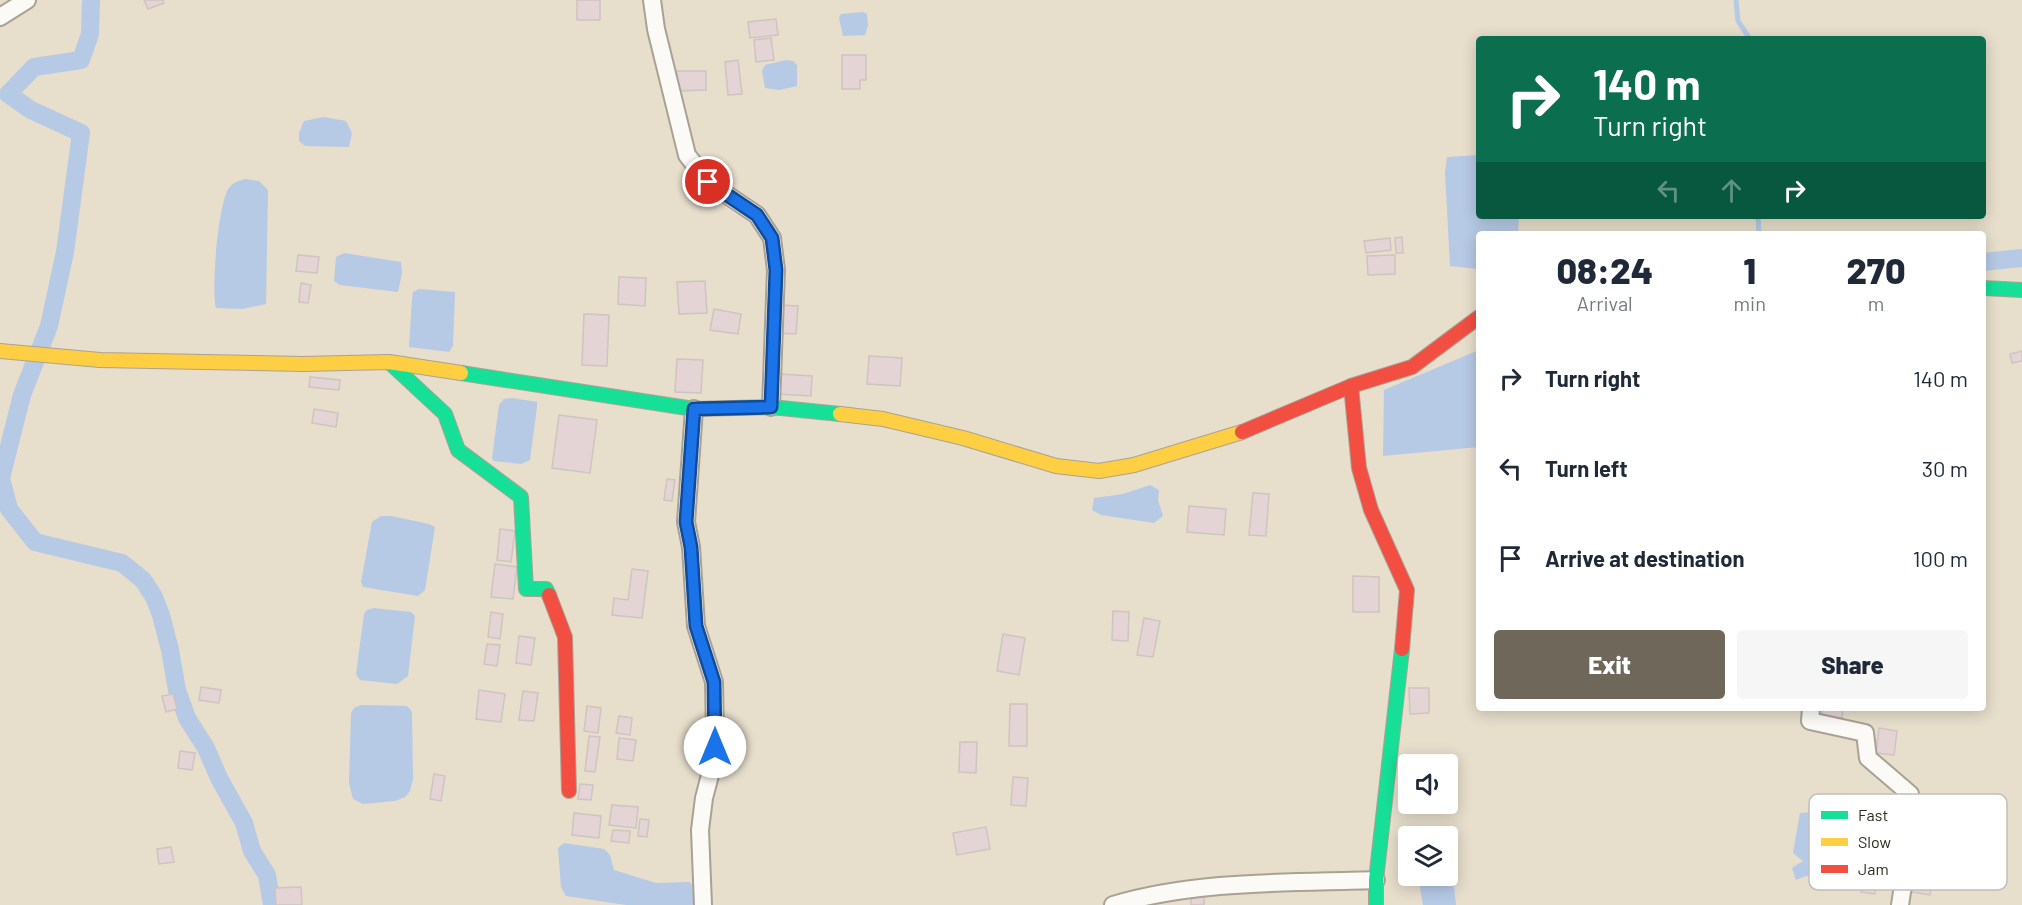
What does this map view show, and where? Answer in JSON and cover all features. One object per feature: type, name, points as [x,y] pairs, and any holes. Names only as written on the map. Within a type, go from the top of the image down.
[{"type":"street","points":[[0,17],[27,0]]},
{"type":"street","points":[[652,0],[656,29],[687,155],[708,182],[757,215],[772,238],[776,270],[771,407]]},
{"type":"street","points":[[1986,288],[2022,290]]},
{"type":"street","points":[[0,351],[100,360],[303,364],[389,362],[694,409],[771,407],[883,419],[963,438],[1056,466],[1099,471],[1134,465],[1251,429],[1351,386],[1412,367],[1476,318]]},
{"type":"street","points":[[389,362],[446,414],[458,450],[521,497],[526,589],[546,589],[565,637],[569,791]]},
{"type":"street","points":[[1351,386],[1359,468],[1371,510],[1407,590],[1399,693],[1376,880],[1376,905]]},
{"type":"street","points":[[694,409],[686,522],[691,547],[696,626],[714,682],[716,735],[714,760],[704,798],[700,830],[703,905]]},
{"type":"street","points":[[1811,711],[1810,721],[1865,733],[1868,758],[1909,794]]},
{"type":"street","points":[[1113,905],[1141,897],[1232,886],[1376,880]]},
{"type":"street","points":[[1900,905],[1902,890]]},
{"type":"water","points":[[863,12],[867,14],[868,26],[865,35],[843,36],[839,18],[841,14]]},
{"type":"water","points":[[786,60],[793,61],[797,65],[797,86],[779,90],[765,88],[762,71],[765,65]]},
{"type":"water","points":[[324,117],[346,121],[352,133],[349,147],[305,146],[299,141],[299,133],[304,121]]},
{"type":"water","points":[[1476,155],[1476,219],[1519,219],[1518,231],[1476,231],[1476,269],[1450,266],[1445,172],[1447,157]]},
{"type":"water","points":[[245,179],[259,181],[268,190],[266,304],[242,309],[216,308],[215,266],[225,197],[234,183]]},
{"type":"water","points":[[344,253],[401,262],[402,273],[398,292],[340,285],[334,281],[336,257]]},
{"type":"water","points":[[419,289],[455,292],[453,346],[449,352],[409,347],[413,292]]},
{"type":"water","points":[[1476,351],[1476,447],[1383,456],[1384,390]]},
{"type":"water","points":[[504,399],[537,402],[530,460],[521,464],[494,461],[492,458],[499,405]]},
{"type":"water","points":[[1150,485],[1159,490],[1158,500],[1163,516],[1154,523],[1101,515],[1092,510],[1094,498],[1123,494]]},
{"type":"water","points":[[381,516],[391,516],[435,527],[425,590],[418,596],[363,587],[361,582],[372,522]]},
{"type":"water","points":[[374,608],[411,612],[415,616],[408,676],[397,684],[360,680],[356,674],[364,614],[367,610]]},
{"type":"water","points":[[361,705],[407,706],[412,712],[413,779],[410,791],[405,797],[395,801],[363,804],[353,799],[349,783],[351,713],[354,708]]},
{"type":"water","points":[[1809,812],[1809,877],[1796,880],[1792,868],[1803,861],[1793,853],[1800,813]]},
{"type":"water","points":[[564,843],[604,849],[610,855],[614,870],[656,883],[690,882],[696,890],[697,905],[626,905],[566,896],[561,887],[558,848]]},
{"type":"water","points":[[1420,886],[1454,886],[1456,905],[1423,905]]},
{"type":"building","points":[[144,0],[163,0],[164,3],[148,9]]},
{"type":"building","points":[[577,0],[600,0],[600,20],[577,20]]},
{"type":"building","points":[[776,19],[778,35],[750,38],[748,22]]},
{"type":"building","points":[[771,38],[774,60],[756,62],[754,40]]},
{"type":"building","points":[[842,55],[866,55],[866,80],[860,80],[860,89],[842,89]]},
{"type":"building","points":[[738,60],[742,94],[728,95],[725,62]]},
{"type":"building","points":[[675,71],[706,71],[706,90],[675,91]]},
{"type":"building","points":[[1402,237],[1403,253],[1396,253],[1395,238]]},
{"type":"building","points":[[1390,238],[1391,250],[1366,253],[1364,241]]},
{"type":"building","points":[[298,255],[319,257],[317,273],[296,271]]},
{"type":"building","points":[[1395,255],[1395,274],[1368,275],[1367,256]]},
{"type":"building","points":[[619,277],[646,278],[645,306],[618,304]]},
{"type":"building","points":[[705,281],[707,313],[679,314],[677,282]]},
{"type":"building","points":[[301,283],[311,285],[308,303],[299,302]]},
{"type":"building","points":[[779,305],[798,306],[796,334],[777,333]]},
{"type":"building","points":[[714,309],[741,314],[738,334],[710,330]]},
{"type":"building","points":[[584,314],[609,315],[607,366],[582,365]]},
{"type":"building","points":[[2022,351],[2022,361],[2012,363],[2010,354]]},
{"type":"building","points":[[869,356],[902,358],[900,386],[867,384]]},
{"type":"building","points":[[677,359],[703,360],[701,393],[675,392]]},
{"type":"building","points":[[780,374],[812,376],[811,396],[778,394]]},
{"type":"building","points":[[310,377],[340,380],[339,390],[309,387]]},
{"type":"building","points":[[314,409],[338,413],[336,427],[312,423]]},
{"type":"building","points":[[559,415],[597,420],[590,473],[552,468]]},
{"type":"building","points":[[667,479],[675,480],[672,501],[664,500]]},
{"type":"building","points":[[1253,493],[1269,494],[1266,536],[1249,535]]},
{"type":"building","points":[[1189,506],[1226,509],[1224,535],[1187,532]]},
{"type":"building","points":[[500,529],[515,531],[511,562],[497,560]]},
{"type":"building","points":[[495,564],[517,567],[513,599],[491,597]]},
{"type":"building","points":[[632,569],[648,571],[642,618],[612,615],[614,598],[628,600]]},
{"type":"building","points":[[1353,576],[1379,577],[1379,612],[1353,612]]},
{"type":"building","points":[[1113,611],[1129,612],[1128,641],[1112,640]]},
{"type":"building","points":[[491,612],[503,614],[500,639],[488,637]]},
{"type":"building","points":[[1144,618],[1160,621],[1153,657],[1137,655]]},
{"type":"building","points":[[1003,634],[1025,638],[1019,675],[997,671]]},
{"type":"building","points":[[519,636],[535,638],[531,665],[516,663]]},
{"type":"building","points":[[487,644],[500,645],[497,666],[484,664]]},
{"type":"building","points":[[201,687],[221,690],[219,703],[199,700]]},
{"type":"building","points":[[1409,688],[1429,688],[1429,713],[1410,714]]},
{"type":"building","points":[[479,690],[505,694],[501,722],[476,719]]},
{"type":"building","points":[[523,691],[538,693],[534,721],[519,720]]},
{"type":"building","points":[[173,694],[177,709],[166,712],[162,696]]},
{"type":"building","points":[[1010,704],[1027,704],[1027,746],[1009,746]]},
{"type":"building","points":[[587,706],[601,708],[598,733],[584,731]]},
{"type":"building","points":[[1823,711],[1843,711],[1842,718],[1822,715]]},
{"type":"building","points":[[619,716],[632,718],[630,735],[616,733]]},
{"type":"building","points":[[1879,728],[1897,731],[1894,755],[1876,753]]},
{"type":"building","points":[[589,736],[600,737],[595,772],[585,771]]},
{"type":"building","points":[[619,738],[636,740],[633,761],[617,759]]},
{"type":"building","points":[[960,742],[977,742],[976,773],[959,772]]},
{"type":"building","points":[[180,751],[195,753],[192,770],[178,768]]},
{"type":"building","points":[[434,774],[445,776],[441,801],[430,799]]},
{"type":"building","points":[[1013,777],[1028,778],[1026,806],[1011,805]]},
{"type":"building","points":[[580,784],[593,785],[591,800],[578,799]]},
{"type":"building","points":[[612,805],[638,807],[636,828],[609,825]]},
{"type":"building","points":[[574,813],[601,816],[599,838],[572,835]]},
{"type":"building","points":[[640,819],[649,820],[647,837],[638,836]]},
{"type":"building","points":[[986,827],[990,849],[957,855],[953,833]]},
{"type":"building","points":[[613,830],[630,831],[629,843],[611,841]]},
{"type":"building","points":[[171,847],[174,862],[159,864],[157,849]]},
{"type":"building","points":[[301,887],[302,905],[276,905],[275,888]]},
{"type":"building","points":[[1861,890],[1876,890],[1875,894],[1861,892]]},
{"type":"building","points":[[1912,890],[1931,890],[1930,895],[1912,892]]},
{"type":"building","points":[[1191,894],[1204,894],[1204,905],[1191,905]]},
{"type":"waterway","points":[[91,0],[90,34],[81,60],[34,67],[8,94],[31,110],[81,133],[65,252],[49,326],[22,395],[1,478],[9,509],[35,542],[122,563],[143,580],[154,597],[170,650],[177,690],[187,718],[206,748],[219,778],[244,823],[252,851],[267,875],[272,905]]},
{"type":"waterway","points":[[1736,0],[1738,21],[1748,36]]},
{"type":"waterway","points":[[1758,219],[1759,231]]},
{"type":"waterway","points":[[1986,262],[2022,258]]},
{"type":"traffic: fast","points":[[1986,288],[2022,290]]},
{"type":"traffic: fast","points":[[389,362],[445,414],[458,450],[521,497],[526,589],[546,589],[549,595]]},
{"type":"traffic: fast","points":[[461,373],[694,409],[771,407],[840,414]]},
{"type":"traffic: fast","points":[[1376,905],[1376,880],[1402,649]]},
{"type":"traffic: slow","points":[[0,351],[100,360],[303,364],[389,362],[461,373]]},
{"type":"traffic: slow","points":[[840,414],[883,419],[963,438],[1056,466],[1099,471],[1134,465],[1242,432]]},
{"type":"traffic: jam","points":[[1242,432],[1351,386],[1412,367],[1476,319]]},
{"type":"traffic: jam","points":[[1351,386],[1359,468],[1371,510],[1407,590],[1402,649]]},
{"type":"traffic: jam","points":[[549,595],[565,637],[569,791]]},
{"type":"route","points":[[708,182],[757,215],[772,238],[776,270],[771,407],[694,409],[686,522],[691,547],[696,626],[714,682],[715,747]]}]
